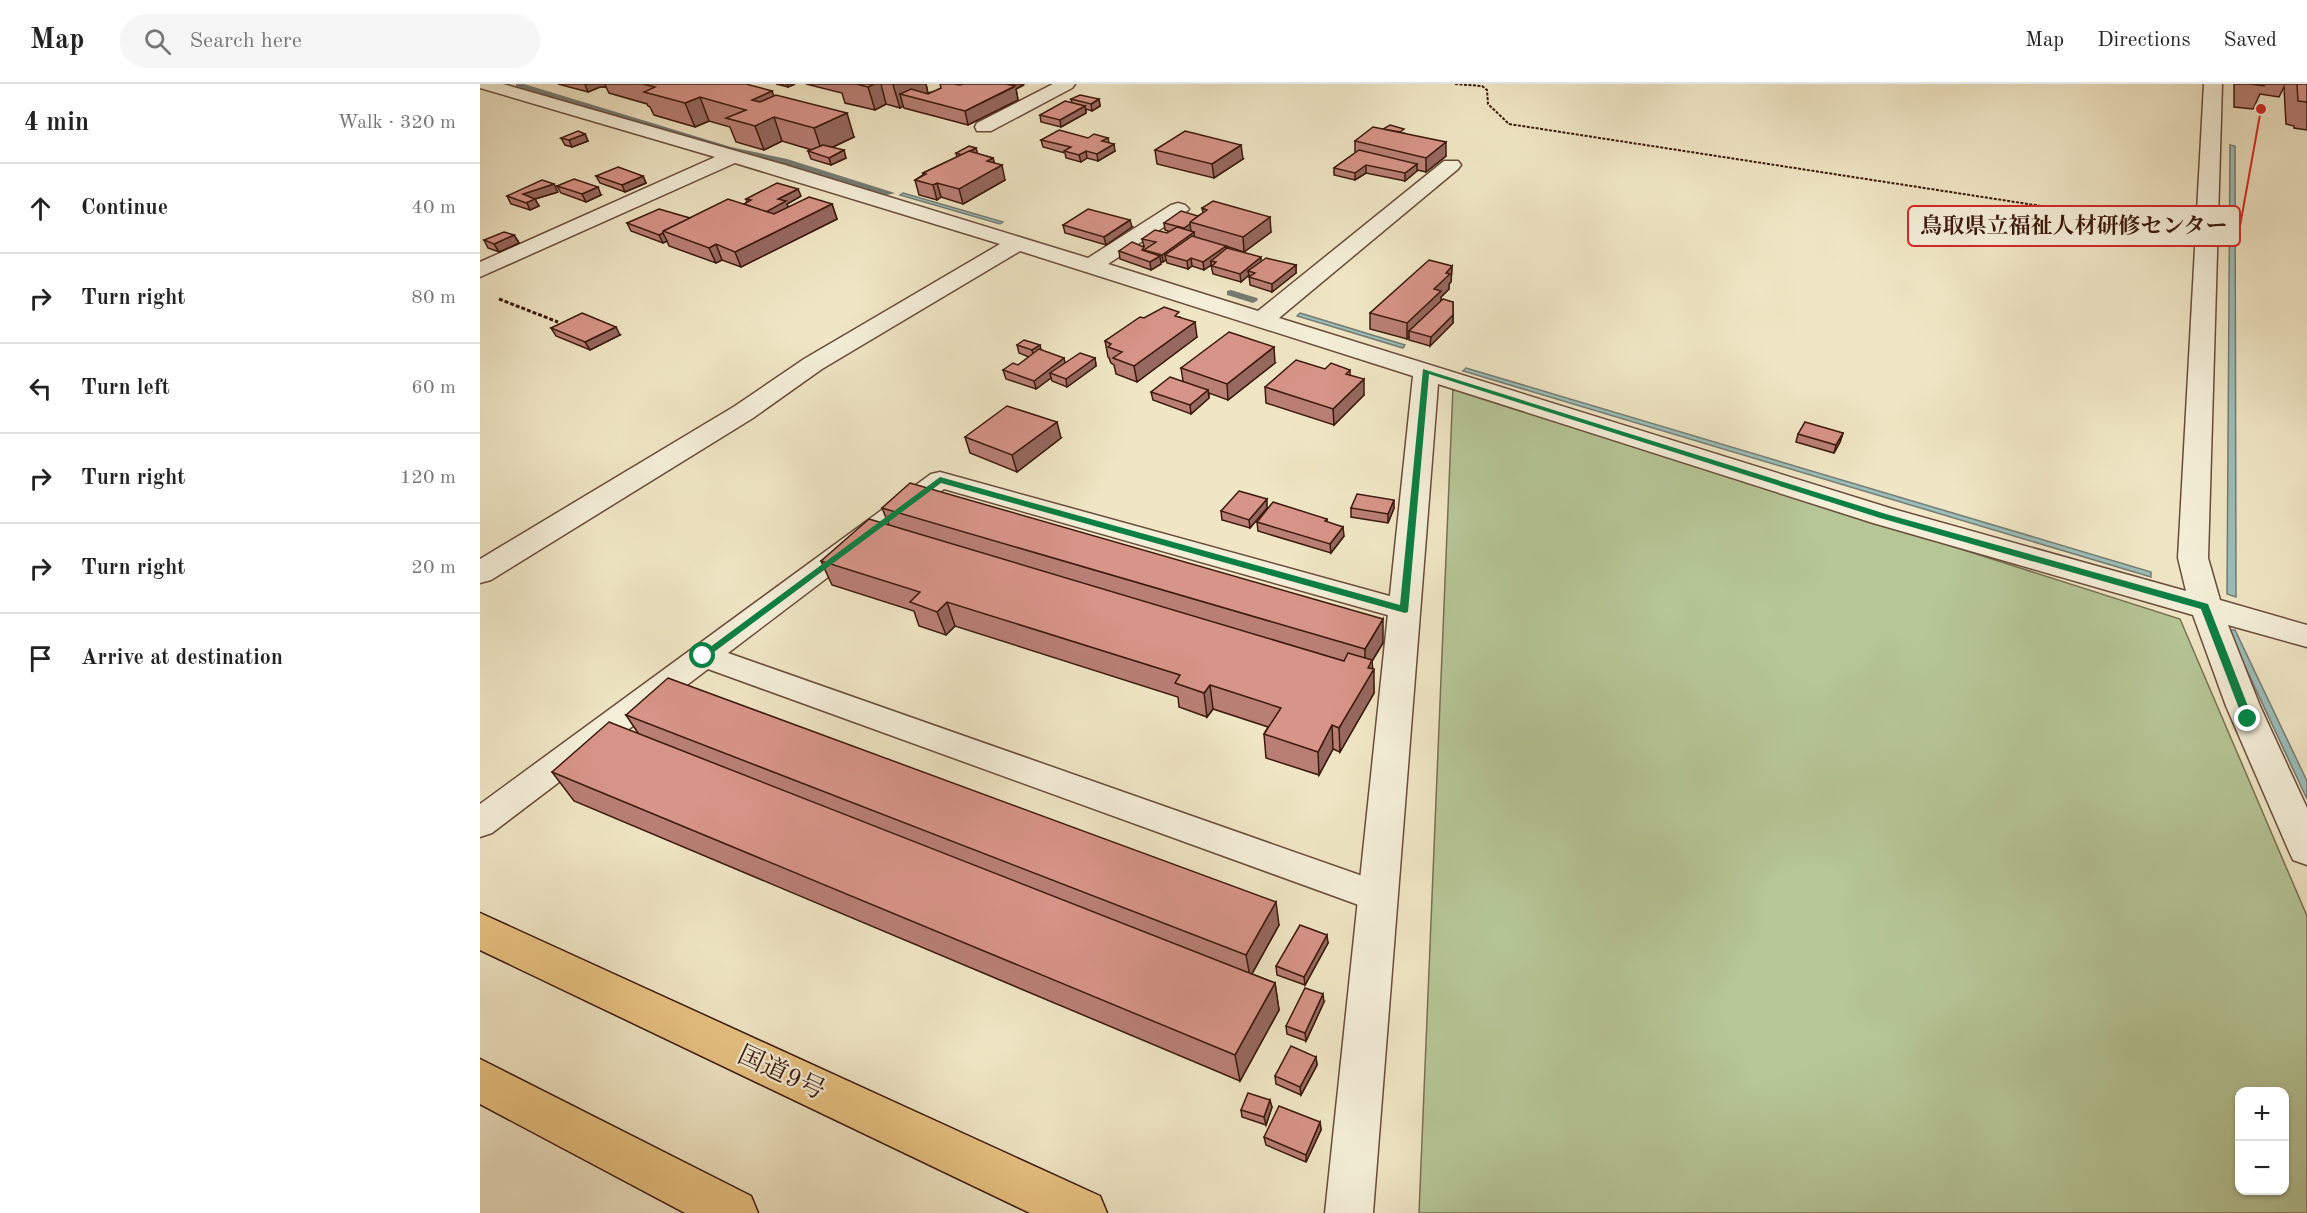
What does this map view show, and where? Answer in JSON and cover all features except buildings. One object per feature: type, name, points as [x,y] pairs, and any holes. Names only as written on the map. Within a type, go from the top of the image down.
[{"type":"highway","name":"国道9号","points":[[480,931],[1083,1213]]},
{"type":"highway","points":[[480,1080],[734,1213]]},
{"type":"street","points":[[984,127],[1066,84]]},
{"type":"street","points":[[2212,84],[2193,558],[2205,607],[2248,719],[2307,849]]},
{"type":"street","points":[[495,85],[1263,319],[1883,516],[2307,636]]},
{"type":"street","points":[[480,270],[731,157]]},
{"type":"street","points":[[1263,319],[1451,165]]},
{"type":"street","points":[[1090,266],[1178,209]]},
{"type":"street","points":[[480,573],[744,412],[813,364],[1018,243]]},
{"type":"street","points":[[1349,1213],[1426,371]]},
{"type":"lane","points":[[480,823],[940,480],[1405,610]]},
{"type":"lane","points":[[703,656],[1378,897]]},
{"type":"path","points":[[1455,84],[1482,86],[1487,90],[1488,104],[1501,119],[1509,124],[2207,232]]},
{"type":"path","points":[[491,296],[558,322]]},
{"type":"green space","points":[[1453,387],[2180,619],[2307,916],[2307,1213],[1419,1213]]},
{"type":"water","points":[[2230,145],[2235,146],[2236,597],[2227,594]]},
{"type":"water","points":[[903,193],[1003,222],[1000,224],[900,195]]},
{"type":"water","points":[[1300,313],[1405,345],[1403,348],[1297,316]]},
{"type":"water","points":[[1466,368],[2151,572],[2151,577],[1463,371]]},
{"type":"water","points":[[2228,630],[2235,630],[2307,781],[2307,799]]},
{"type":"waterway","points":[[519,85],[729,149],[784,161],[890,193]]},
{"type":"waterway","points":[[1231,293],[1253,300]]},
{"type":"place","name":"鳥取県立福祉人材研修センター","points":[[2261,109]]},
{"type":"route","points":[[703,656],[940,480],[1405,610],[1426,371],[1883,516],[2205,607],[2248,719]]}]
